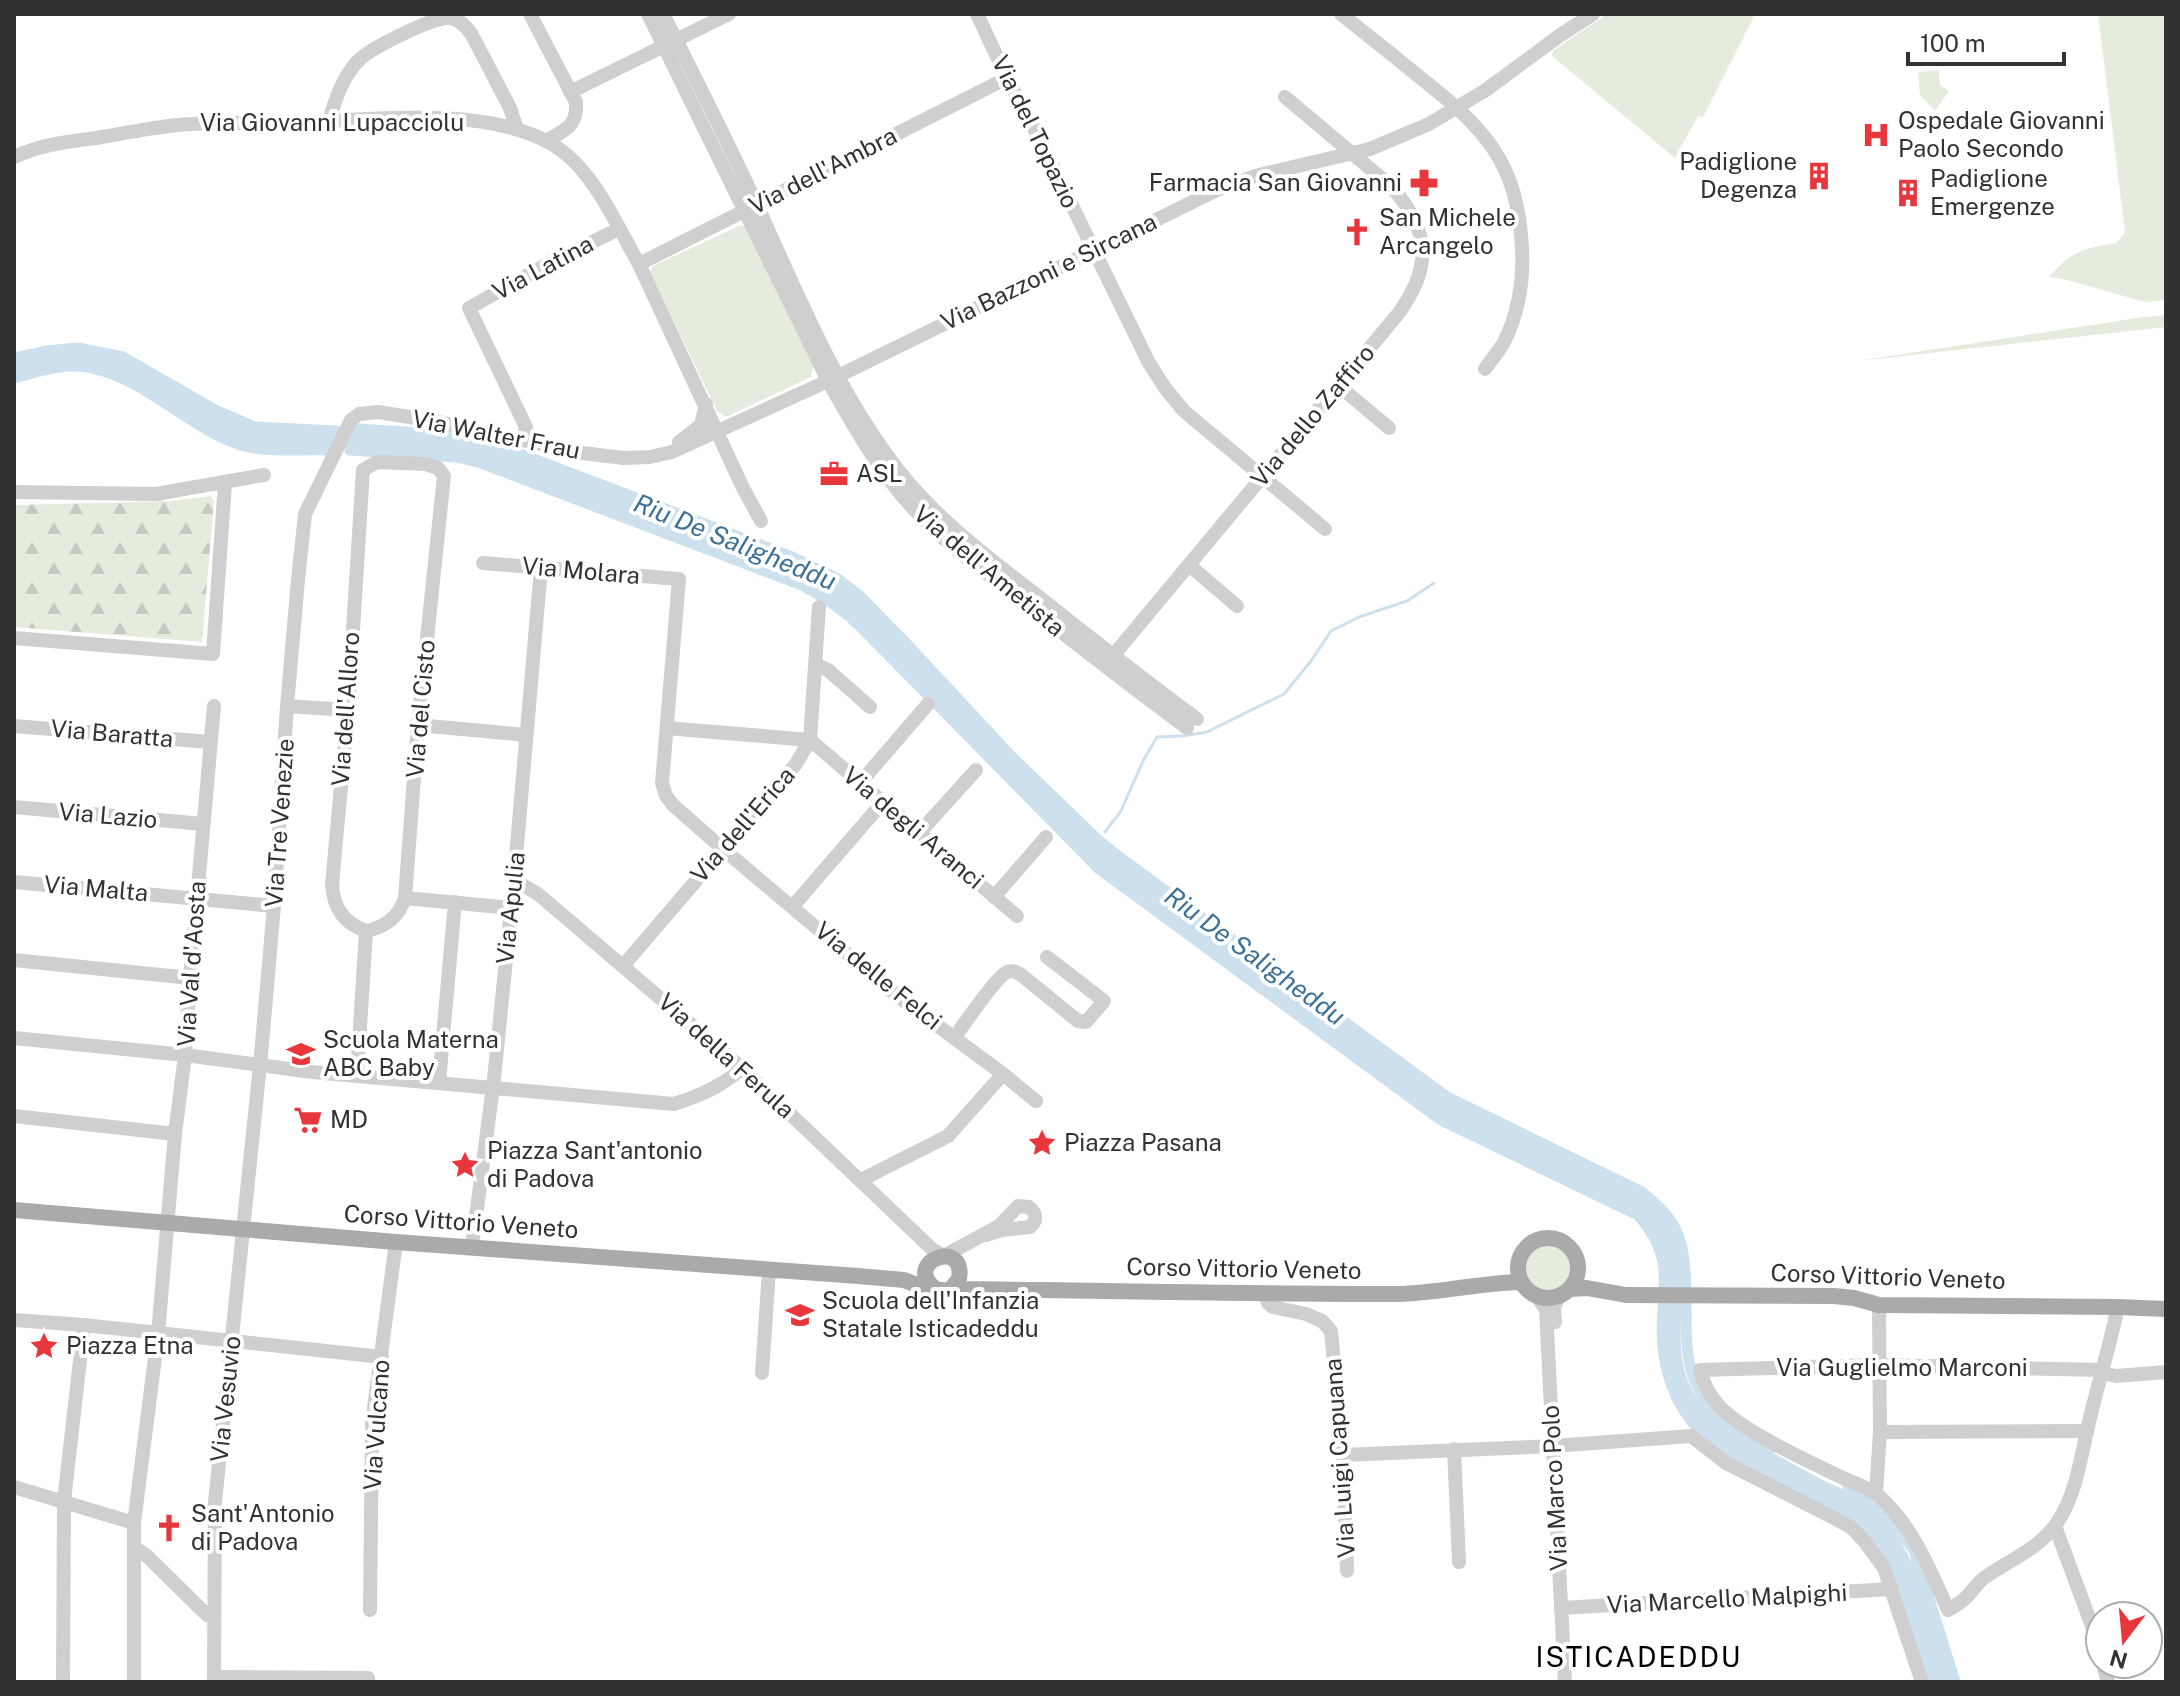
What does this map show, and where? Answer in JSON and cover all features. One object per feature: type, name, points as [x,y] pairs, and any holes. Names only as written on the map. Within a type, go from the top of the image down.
[{"type":"main road","name":"Corso Vittorio Veneto","points":[[14,1210],[904,1280],[920,1276],[932,1264],[952,1259],[977,1281],[1009,1289]]},
{"type":"main road","points":[[1578,1267],[1574,1283],[1553,1298],[1530,1293],[1518,1274],[1520,1256],[1525,1248],[1533,1242],[1552,1239],[1570,1248],[1578,1267],[1589,1281],[1608,1292]]},
{"type":"main road","name":"Corso Vittorio Veneto","points":[[1479,1284],[1505,1273],[1520,1256]]},
{"type":"main road","name":"Corso Vittorio Veneto","points":[[932,1264],[940,1290],[1415,1293],[1521,1282]]},
{"type":"main road","points":[[951,1289],[958,1282],[960,1269]]},
{"type":"main road","name":"Corso Vittorio Veneto","points":[[1565,1292],[1587,1288],[1626,1295],[1834,1296],[1879,1305],[2166,1309]]},
{"type":"street","points":[[530,14],[576,102],[577,114],[573,123],[546,141]]},
{"type":"street","points":[[648,14],[670,44]]},
{"type":"street","points":[[663,14],[670,44]]},
{"type":"street","points":[[570,92],[729,14]]},
{"type":"street","name":"Via del Topazio","points":[[977,14],[1007,78],[1042,136],[1093,249],[1149,363],[1165,388],[1184,411],[1325,529]]},
{"type":"street","points":[[1341,14],[1459,107],[1483,133],[1509,178],[1518,204],[1522,233],[1520,293],[1503,343],[1485,369]]},
{"type":"street","name":"Via Bazzoni e Sircana","points":[[718,432],[1217,190],[1255,176],[1353,154],[1398,139],[1486,90],[1593,14]]},
{"type":"street","points":[[329,121],[350,71],[360,59],[429,22],[447,18],[465,25],[472,35],[510,108],[517,129]]},
{"type":"street","name":"Via dell'Ametista","points":[[670,44],[815,331],[834,378],[899,471],[962,537],[1109,661],[1192,724]]},
{"type":"street","name":"Via dell'Ambra","points":[[639,264],[1007,78]]},
{"type":"street","name":"Via dello Zaffiro","points":[[1109,661],[1339,386],[1412,294],[1420,275],[1423,254],[1421,237],[1407,205],[1392,187],[1285,97]]},
{"type":"street","name":"Via Giovanni Lupacciolu","points":[[14,157],[44,145],[191,124],[433,119],[517,129],[546,141],[563,151],[594,186],[639,264],[761,521]]},
{"type":"street","name":"Via Latina","points":[[523,440],[526,427],[469,308],[551,262],[619,229]]},
{"type":"street","points":[[1339,386],[1389,428]]},
{"type":"street","name":"Via Walter Frau","points":[[650,457],[691,435],[701,425],[706,404]]},
{"type":"street","name":"Via Walter Frau","points":[[348,426],[359,414],[378,412],[435,421],[582,453],[624,458],[672,452],[718,432]]},
{"type":"street","name":"Via Tre Venezie","points":[[243,1229],[274,906],[287,706],[305,514],[348,426]]},
{"type":"street","name":"Via del Cisto","points":[[363,470],[377,462],[426,464],[438,468],[444,476],[418,725],[405,898]]},
{"type":"street","name":"Via dell'Alloro","points":[[363,470],[348,710],[332,885],[333,900],[346,921],[366,931]]},
{"type":"street","points":[[14,492],[156,494],[264,475]]},
{"type":"street","points":[[14,638],[213,654],[225,483]]},
{"type":"street","name":"Via Molara","points":[[483,563],[679,579]]},
{"type":"street","points":[[1189,565],[1237,606]]},
{"type":"street","name":"Via Apulia","points":[[472,1247],[494,1087],[541,568]]},
{"type":"street","name":"Via delle Felci","points":[[679,579],[662,783],[666,796],[722,848],[896,995],[1036,1101]]},
{"type":"street","name":"Via dell'Erica","points":[[623,966],[796,764],[810,740],[819,607]]},
{"type":"street","points":[[816,665],[828,670],[870,707]]},
{"type":"street","points":[[860,783],[928,704]]},
{"type":"street","name":"Via Val d'Aosta","points":[[134,1682],[134,1523],[169,1223],[214,706]]},
{"type":"street","points":[[287,706],[348,710]]},
{"type":"street","points":[[418,725],[526,735]]},
{"type":"street","name":"Via Baratta","points":[[14,726],[210,742]]},
{"type":"street","points":[[667,728],[810,740]]},
{"type":"street","name":"Via degli Aranci","points":[[810,740],[1017,916]]},
{"type":"street","points":[[919,833],[976,770]]},
{"type":"street","points":[[793,906],[883,802]]},
{"type":"street","name":"Via Lazio","points":[[14,807],[203,824]]},
{"type":"street","points":[[994,897],[1046,837]]},
{"type":"street","name":"Via della Ferula","points":[[514,880],[538,894],[742,1068],[861,1180],[932,1264]]},
{"type":"street","name":"Via Malta","points":[[14,882],[274,906]]},
{"type":"street","points":[[357,1075],[366,931],[387,924],[402,909],[405,898],[511,908]]},
{"type":"street","points":[[439,1082],[455,902]]},
{"type":"street","points":[[954,1038],[992,988],[1005,973],[1011,971],[1020,974],[1078,1021],[1086,1022],[1104,1001],[1047,957]]},
{"type":"street","points":[[14,960],[190,978]]},
{"type":"street","points":[[14,1038],[185,1055],[312,1072],[674,1104],[730,1080],[742,1068]]},
{"type":"street","points":[[861,1180],[948,1136],[1003,1074]]},
{"type":"street","points":[[14,1116],[175,1134]]},
{"type":"street","points":[[932,1264],[999,1226],[1014,1221]]},
{"type":"street","name":"Via Vesuvio","points":[[214,1680],[215,1502],[243,1229]]},
{"type":"street","name":"Via Vulcano","points":[[370,1610],[372,1423],[396,1242]]},
{"type":"street","points":[[960,1269],[962,1253],[969,1244]]},
{"type":"street","points":[[762,1373],[769,1270]]},
{"type":"street","name":"Via Marco Polo","points":[[1565,1292],[1554,1306],[1565,1682]]},
{"type":"street","name":"Via Luigi Capuana","points":[[1266,1294],[1268,1303],[1273,1307],[1306,1314],[1322,1321],[1331,1331],[1343,1455],[1347,1571]]},
{"type":"street","name":"Via Marco Polo","points":[[1537,1296],[1546,1310],[1557,1446]]},
{"type":"street","points":[[1879,1305],[1880,1432],[1876,1493],[1898,1516],[1922,1551],[1948,1610],[1963,1601],[1983,1579],[2030,1549],[2055,1526],[2068,1505],[2082,1460],[2118,1307]]},
{"type":"street","points":[[14,1320],[382,1357]]},
{"type":"street","points":[[63,1682],[64,1501],[84,1325]]},
{"type":"street","name":"Via Guglielmo Marconi","points":[[1876,1493],[1740,1424],[1720,1408],[1707,1390],[1700,1370],[1878,1365],[2103,1372],[2116,1376],[2166,1372]]},
{"type":"street","points":[[1880,1432],[2087,1431]]},
{"type":"street","points":[[1343,1455],[1557,1446],[1691,1436],[1726,1463],[1852,1528],[1884,1568],[1922,1682]]},
{"type":"street","points":[[1454,1449],[1459,1562]]},
{"type":"street","points":[[14,1487],[134,1523]]},
{"type":"street","points":[[2055,1526],[2084,1604]]},
{"type":"street","points":[[134,1547],[207,1615],[214,1617]]},
{"type":"street","name":"Via Marcello Malpighi","points":[[1565,1608],[1892,1589]]},
{"type":"street","name":"Via Marco Polo","points":[[1565,1608],[1573,1682]]},
{"type":"street","points":[[214,1680],[368,1680]]},
{"type":"green space","points":[[1607,14],[1755,14],[1703,117],[1698,116],[1675,158],[1552,56],[1553,51]]},
{"type":"green space","points":[[2098,14],[2166,14],[2166,300],[2145,302],[2049,277],[2071,256],[2117,243],[2125,232]]},
{"type":"green space","points":[[1939,70],[1940,85],[1949,91],[1935,111],[1920,95],[1918,72]]},
{"type":"green space","points":[[741,225],[745,227],[813,366],[811,377],[726,417],[717,411],[650,272],[653,266]]},
{"type":"green space","points":[[2166,315],[2166,327],[1858,361],[2144,317]]},
{"type":"green space","points":[[211,496],[214,501],[202,642],[14,627],[14,505],[171,501]]},
{"type":"green space","points":[[1548,1245],[1564,1252],[1571,1268],[1564,1284],[1548,1291],[1532,1284],[1525,1268],[1532,1252]]},
{"type":"waterway","name":"Riu De Saligheddu","points":[[14,358],[78,348],[123,357],[215,410],[255,427],[337,431],[330,450],[248,447],[201,426],[148,392],[111,373],[72,366],[14,378]]},
{"type":"waterway","name":"Riu De Saligheddu","points":[[14,367],[64,358],[104,362],[142,378],[224,425],[263,437],[408,443],[486,453],[804,577],[841,597],[871,624],[1082,842],[1113,867],[1427,1100],[1644,1207],[1660,1226],[1669,1247],[1673,1269],[1671,1339],[1674,1362],[1680,1385],[1693,1408],[1730,1440],[1854,1505],[1873,1521],[1889,1540],[1912,1585],[1941,1682]]},
{"type":"waterway","name":"Riu De Saligheddu","points":[[1771,1449],[1723,1421],[1697,1386],[1691,1369],[1686,1332],[1682,1249],[1672,1223],[1656,1204],[1642,1192],[1447,1097],[1118,856],[1012,757],[860,596],[838,579],[792,557],[520,454],[452,435],[358,429],[350,450],[456,457],[481,463],[802,585],[818,594],[861,627],[1098,868],[1441,1120],[1638,1215],[1660,1250],[1664,1267],[1664,1356],[1676,1396],[1690,1420],[1720,1449],[1831,1505],[1865,1528],[1880,1546],[1902,1589],[1930,1682]]},
{"type":"waterway","points":[[1105,832],[1121,811],[1157,737],[1207,732],[1284,694],[1331,631],[1359,617],[1407,601],[1434,583]]},
{"type":"waterway","name":"Riu De Saligheddu","points":[[1082,842],[1089,841]]},
{"type":"waterway","name":"Riu De Saligheddu","points":[[1848,1486],[1884,1511],[1914,1550],[1955,1682]]},
{"type":"place","name":"Ospedale Giovanni Paolo Secondo","points":[[1876,135]]},
{"type":"place","name":"Padiglione Degenza","points":[[1819,176]]},
{"type":"place","name":"Farmacia San Giovanni","points":[[1424,183]]},
{"type":"place","name":"Padiglione Emergenze","points":[[1908,193]]},
{"type":"place","name":"San Michele Arcangelo","points":[[1357,232]]},
{"type":"place","name":"ASL","points":[[834,474]]},
{"type":"place","name":"Scuola Materna ABC Baby","points":[[301,1054]]},
{"type":"place","name":"MD","points":[[308,1120]]},
{"type":"place","name":"Piazza Pasana","points":[[1042,1143]]},
{"type":"place","name":"Piazza Sant'antonio di Padova","points":[[465,1165]]},
{"type":"place","name":"Scuola dell'Infanzia Statale Isticadeddu","points":[[800,1315]]},
{"type":"place","name":"Piazza Etna","points":[[44,1346]]},
{"type":"place","name":"Sant'Antonio di Padova","points":[[169,1528]]},
{"type":"district","name":"ISTICADEDDU","points":[[1639,1657]]}]
